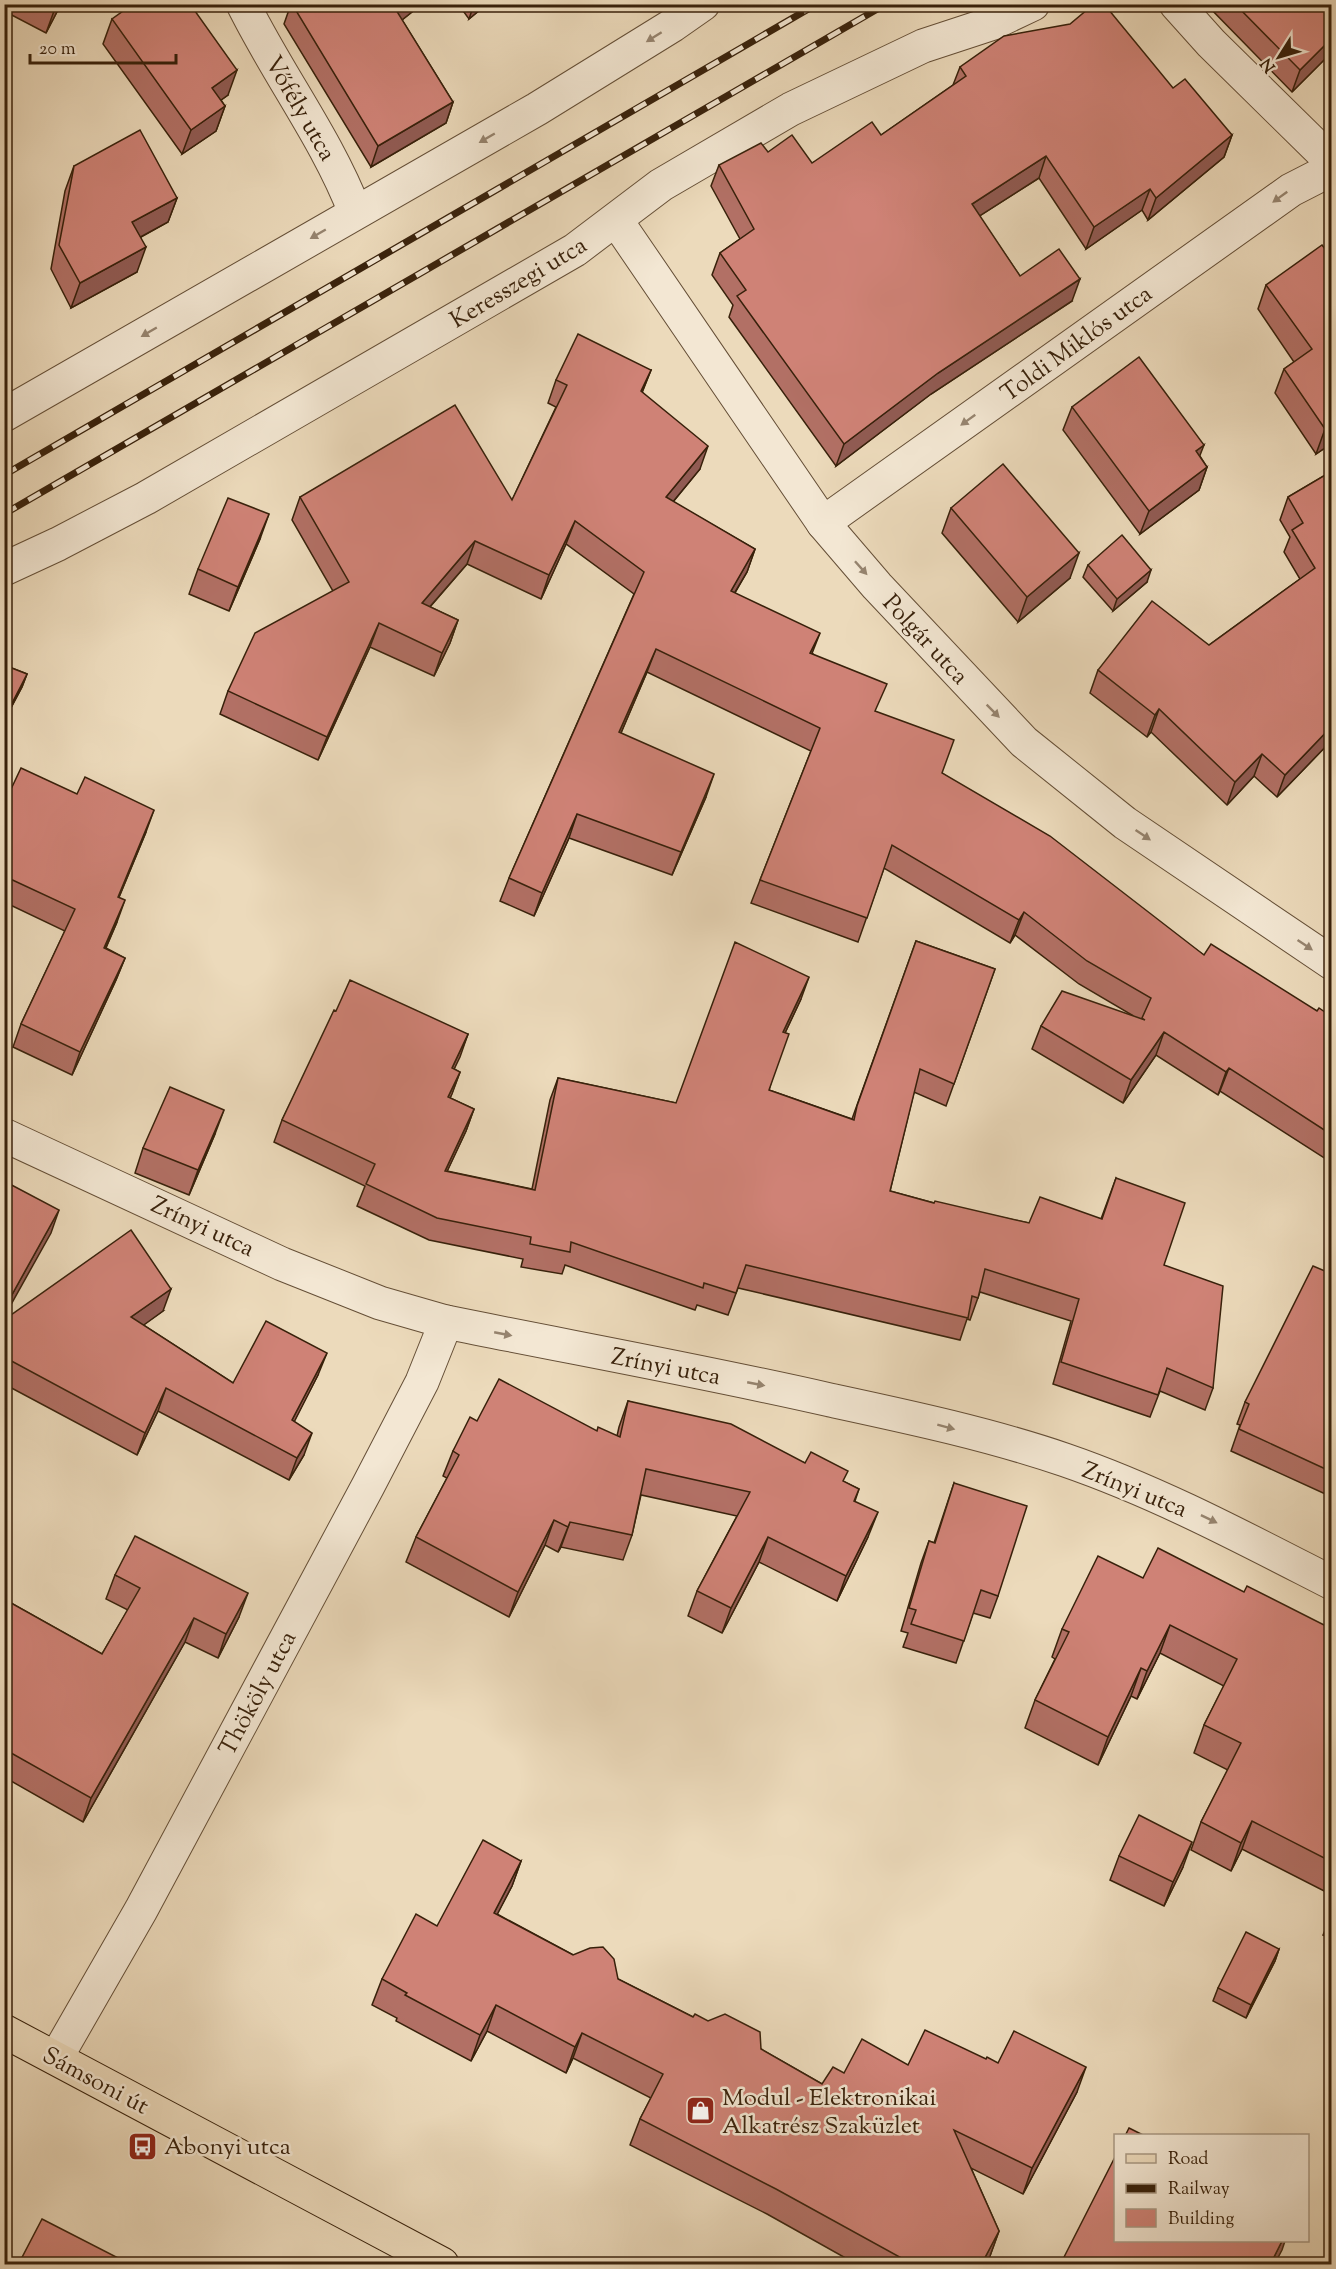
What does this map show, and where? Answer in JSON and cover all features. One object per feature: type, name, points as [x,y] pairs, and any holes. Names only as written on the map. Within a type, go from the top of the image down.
[{"type":"main road","name":"Sámsoni út","points":[[4,2031],[442,2265]]},
{"type":"street","name":"Vőfély utca","points":[[243,4],[258,35],[340,174],[355,212]]},
{"type":"street","points":[[4,416],[537,109],[703,4]]},
{"type":"street","name":"Keresszegi utca","points":[[4,569],[107,519],[228,452],[575,250],[661,185],[791,110],[923,46],[993,23],[1033,4]]},
{"type":"street","points":[[1176,4],[1211,43],[1332,162]]},
{"type":"street","name":"Toldi Miklós utca","points":[[824,523],[1291,190],[1332,169]]},
{"type":"street","name":"Polgár utca","points":[[616,220],[824,523],[877,586],[1024,742],[1125,823],[1332,963]]},
{"type":"street","name":"Zrínyi utca","points":[[4,1135],[282,1264],[398,1310],[446,1322],[784,1389],[908,1417],[1024,1448],[1156,1495],[1208,1518],[1332,1583]]},
{"type":"street","name":"Thököly utca","points":[[56,2058],[141,1910],[368,1486],[422,1382],[446,1322]]},
{"type":"building","points":[[41,4],[58,4],[54,11]]},
{"type":"building","points":[[133,4],[190,4],[237,70],[212,88],[225,106],[191,130],[112,19]]},
{"type":"building","points":[[292,4],[403,4],[396,10],[453,102],[378,146]]},
{"type":"building","points":[[1094,4],[1104,4],[1173,88],[1185,79],[1232,135],[1156,198],[1150,189],[1094,227],[1046,156],[972,204],[1020,276],[1059,249],[1080,279],[938,373],[844,444],[737,296],[746,290],[720,253],[754,229],[719,165],[761,143],[768,152],[792,135],[812,163],[872,122],[881,135],[966,76],[960,67],[1004,36],[1070,24]]},
{"type":"building","points":[[1235,4],[1332,4],[1332,38],[1300,70]]},
{"type":"building","points":[[140,130],[177,198],[132,222],[146,247],[80,283],[59,245],[74,166]]},
{"type":"building","points":[[1322,245],[1332,258],[1332,425],[1325,429],[1284,369],[1312,349],[1266,285]]},
{"type":"building","points":[[578,334],[651,370],[641,391],[708,446],[666,497],[755,549],[731,591],[820,633],[810,653],[887,684],[875,711],[954,740],[942,773],[1050,836],[1204,955],[1211,944],[1317,1011],[1319,1008],[1332,1017],[1332,1135],[1229,1068],[1226,1072],[1164,1032],[1131,1080],[1041,1026],[1062,991],[1145,1020],[1142,1018],[1151,998],[1087,961],[1024,912],[1019,920],[892,845],[867,918],[760,880],[820,728],[656,649],[619,732],[714,774],[681,852],[577,814],[542,893],[509,878],[644,572],[575,521],[549,575],[475,541],[422,603],[458,620],[442,653],[379,623],[327,737],[228,691],[255,633],[349,582],[300,497],[455,405],[512,500],[567,385],[556,380]]},
{"type":"building","points":[[1139,357],[1204,445],[1196,451],[1207,467],[1149,511],[1072,407]]},
{"type":"building","points":[[1003,464],[1079,553],[1027,597],[951,508]]},
{"type":"building","points":[[1332,471],[1332,726],[1285,775],[1262,754],[1235,782],[1159,709],[1155,715],[1098,670],[1152,601],[1209,645],[1315,568],[1292,530],[1303,523],[1288,497]]},
{"type":"building","points":[[228,498],[269,514],[238,587],[198,569]]},
{"type":"building","points":[[1122,535],[1151,570],[1117,599],[1088,565]]},
{"type":"building","points":[[4,665],[27,674],[9,709],[4,707]]},
{"type":"building","points":[[21,768],[77,794],[85,777],[154,810],[118,897],[125,900],[104,948],[125,958],[80,1052],[21,1024],[75,909],[6,877],[4,879],[4,804]]},
{"type":"building","points":[[916,941],[995,969],[954,1084],[920,1069],[890,1191],[934,1203],[935,1201],[1029,1223],[1040,1197],[1102,1219],[1116,1178],[1185,1203],[1164,1265],[1223,1286],[1213,1388],[1167,1368],[1158,1395],[1061,1362],[1079,1299],[985,1269],[978,1298],[972,1296],[968,1318],[746,1265],[736,1293],[704,1283],[703,1288],[571,1242],[570,1252],[530,1244],[531,1237],[437,1218],[366,1184],[375,1164],[282,1120],[350,980],[468,1034],[452,1068],[460,1072],[448,1097],[474,1109],[445,1171],[535,1190],[558,1078],[676,1103],[735,942],[809,977],[783,1032],[789,1034],[769,1090],[854,1120]]},
{"type":"building","points":[[170,1087],[224,1110],[198,1170],[143,1148]]},
{"type":"building","points":[[4,1181],[59,1210],[4,1309]]},
{"type":"building","points":[[131,1230],[171,1289],[131,1317],[233,1383],[266,1321],[327,1353],[292,1420],[312,1433],[297,1458],[166,1388],[145,1433],[4,1357],[4,1320]]},
{"type":"building","points":[[1313,1266],[1332,1274],[1332,1472],[1239,1429],[1249,1404],[1245,1402]]},
{"type":"building","points":[[499,1379],[597,1431],[598,1427],[620,1437],[628,1401],[731,1424],[805,1463],[811,1452],[848,1471],[843,1481],[859,1489],[854,1501],[878,1512],[846,1576],[768,1537],[731,1608],[697,1591],[750,1492],[646,1469],[632,1535],[570,1522],[568,1527],[554,1520],[518,1592],[416,1537],[459,1455],[453,1451],[470,1417],[477,1421]]},
{"type":"building","points":[[954,1483],[1027,1506],[998,1596],[981,1590],[964,1641],[911,1624],[916,1610],[909,1608],[929,1541],[935,1543]]},
{"type":"building","points":[[135,1536],[248,1593],[226,1634],[194,1618],[91,1798],[4,1749],[4,1599],[102,1654],[140,1588],[115,1575]]},
{"type":"building","points":[[1158,1548],[1244,1592],[1247,1586],[1332,1629],[1332,1862],[1252,1821],[1241,1843],[1201,1822],[1241,1743],[1204,1725],[1237,1659],[1170,1625],[1147,1671],[1141,1668],[1108,1737],[1035,1700],[1069,1632],[1062,1629],[1098,1556],[1143,1578]]},
{"type":"building","points":[[1139,1815],[1192,1842],[1173,1882],[1119,1856]]},
{"type":"building","points":[[483,1840],[521,1861],[494,1913],[573,1955],[590,1948],[603,1947],[614,1959],[618,1979],[693,2017],[695,2014],[708,2021],[725,2014],[760,2032],[761,2049],[822,2084],[833,2067],[844,2073],[862,2039],[908,2065],[925,2030],[998,2063],[1014,2031],[1086,2067],[1032,2168],[954,2130],[999,2231],[981,2265],[914,2265],[776,2189],[640,2119],[663,2074],[582,2033],[575,2047],[496,2005],[480,2035],[405,1995],[407,1993],[382,1979],[416,1914],[437,1926]]},
{"type":"building","points":[[1332,1914],[1332,1924],[1327,1922]]},
{"type":"building","points":[[1246,1932],[1279,1949],[1251,2005],[1218,1988]]},
{"type":"building","points":[[1129,2128],[1141,2134],[1126,2134]]},
{"type":"building","points":[[1114,2159],[1114,2242],[1282,2242],[1270,2265],[1060,2265]]},
{"type":"building","points":[[42,2219],[126,2262],[124,2265],[4,2265],[4,2259],[19,2263]]},
{"type":"railway","points":[[4,475],[817,4]]},
{"type":"railway","points":[[4,514],[886,4]]},
{"type":"place","name":"Modul - Elektronikai Alkatrész Szaküzlet","points":[[701,2111]]},
{"type":"place","name":"Abonyi utca","points":[[143,2146]]}]
